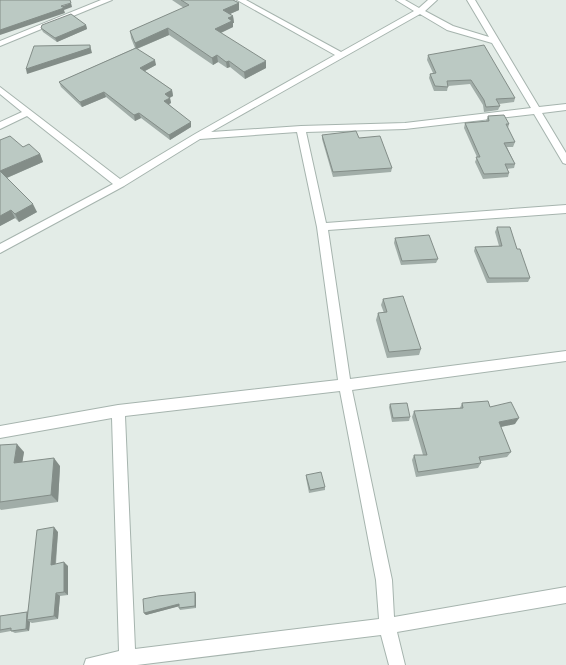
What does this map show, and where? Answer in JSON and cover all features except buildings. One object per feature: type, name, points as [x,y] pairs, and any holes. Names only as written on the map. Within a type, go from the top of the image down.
[{"type":"street","points":[[0,44],[108,0]]},
{"type":"street","points":[[241,0],[342,56]]},
{"type":"street","points":[[400,0],[450,28],[495,41]]},
{"type":"street","points":[[0,249],[120,184],[198,136],[420,11],[433,0]]},
{"type":"street","points":[[471,0],[566,161]]},
{"type":"street","points":[[0,90],[120,184]]},
{"type":"street","points":[[198,136],[301,129],[405,126],[566,107]]},
{"type":"street","points":[[0,126],[28,112]]},
{"type":"street","points":[[301,129],[322,227],[345,385],[384,580],[387,626],[397,665]]},
{"type":"street","points":[[322,227],[566,209]]},
{"type":"street","points":[[0,432],[118,410],[345,385],[566,356]]},
{"type":"street","points":[[118,410],[127,658]]},
{"type":"street","points":[[92,665],[127,658],[387,626],[566,595]]}]
